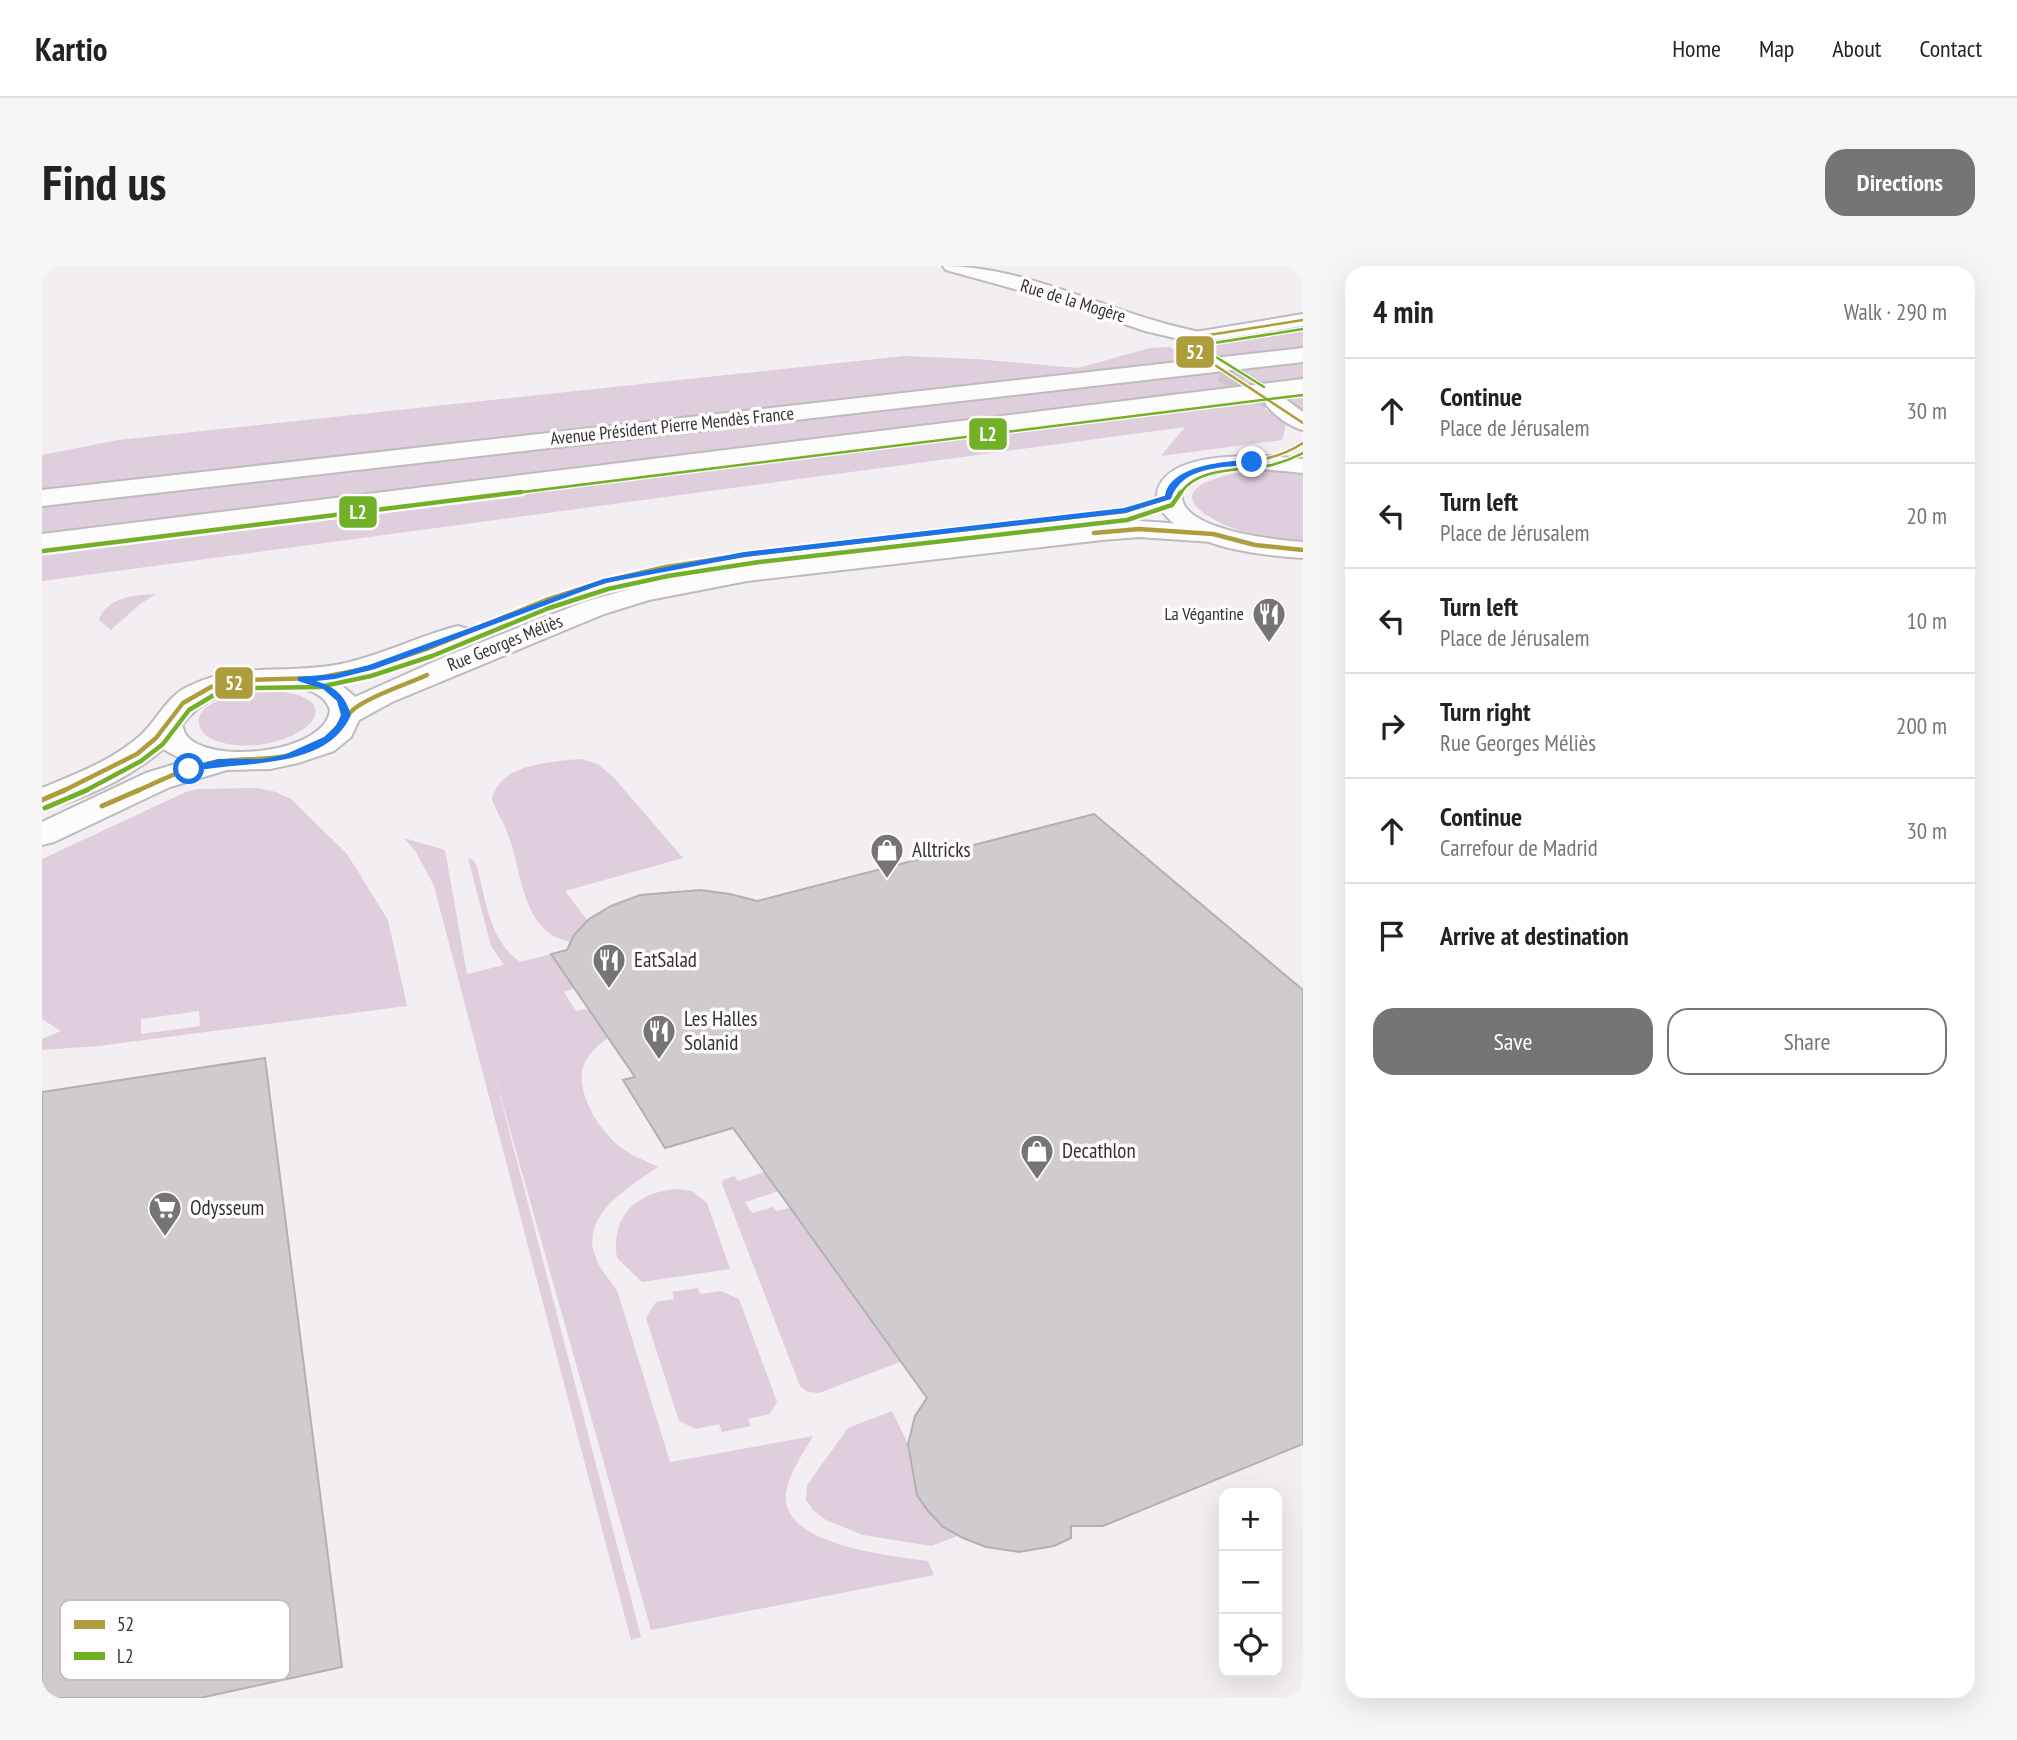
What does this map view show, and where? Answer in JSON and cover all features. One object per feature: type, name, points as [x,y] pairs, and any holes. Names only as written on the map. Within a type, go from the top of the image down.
[{"type":"main road","name":"Rue de la Mogère","points":[[953,266],[1061,296],[1152,327],[1176,344],[1193,346],[1303,320]]},
{"type":"main road","name":"Avenue Président Pierre Mendès France","points":[[42,498],[1303,355]]},
{"type":"main road","name":"Avenue Président Pierre Mendès France","points":[[42,541],[1303,386]]},
{"type":"main road","points":[[1276,403],[1303,423]]},
{"type":"main road","points":[[1252,462],[1295,450],[1303,443]]},
{"type":"main road","points":[[1303,466],[1228,463],[1190,472],[1170,488],[1168,497],[1174,510],[1213,534],[1255,545],[1303,550]]},
{"type":"main road","name":"Rue Georges Méliès","points":[[301,679],[335,677],[372,667],[563,595],[651,570],[744,555],[1125,511],[1168,497]]},
{"type":"main road","name":"Rue Georges Méliès","points":[[346,715],[381,695],[582,613],[678,585],[747,573],[1102,532],[1139,529],[1213,534]]},
{"type":"main road","points":[[42,800],[126,761],[151,743],[167,726],[176,708],[198,692],[231,681],[267,677],[301,679],[326,687],[342,699],[346,715],[341,727],[310,750],[261,762],[218,762],[158,780],[42,835]]},
{"type":"main road","points":[[167,726],[173,741],[189,753],[218,762]]},
{"type":"shaded area","points":[[1303,324],[1303,348],[42,491],[42,455],[118,440],[904,356],[1078,368],[1150,348],[1170,347],[1187,357],[1210,354],[1200,344],[1208,338]]},
{"type":"shaded area","points":[[1303,361],[1303,380],[241,513],[42,533],[42,503]]},
{"type":"shaded area","points":[[1303,393],[1303,416],[1283,402],[1259,406],[1277,416],[1286,426],[1282,440],[1161,456],[1185,427],[42,581],[42,547],[312,518]]},
{"type":"shaded area","points":[[1261,470],[1303,474],[1303,540],[1280,539],[1234,529],[1213,519],[1197,507],[1192,498],[1196,489],[1206,482],[1235,473]]},
{"type":"shaded area","points":[[156,594],[140,604],[111,630],[99,620],[108,606],[115,602]]},
{"type":"shaded area","points":[[265,690],[295,694],[311,702],[316,712],[310,723],[296,734],[253,745],[217,741],[201,729],[199,719],[203,711],[211,705],[234,695]]},
{"type":"shaded area","points":[[581,759],[598,764],[615,779],[683,858],[565,891],[588,921],[571,942],[555,937],[543,928],[534,916],[522,887],[508,835],[492,799],[497,787],[516,771],[542,763]]},
{"type":"shaded area","points":[[257,788],[276,792],[291,799],[347,854],[388,920],[407,1006],[98,1046],[42,1050],[42,1039],[61,1031],[42,1019],[42,859],[197,789]],"holes":[[[199,1011],[200,1026],[141,1034],[141,1019]]]},
{"type":"shaded area","points":[[404,838],[445,850],[467,974],[504,965],[491,946],[468,858],[477,866],[486,906],[501,942],[520,962],[551,954],[575,988],[564,992],[576,1011],[589,1009],[608,1038],[592,1052],[583,1067],[582,1083],[588,1105],[615,1143],[658,1167],[609,1204],[594,1229],[592,1243],[600,1267],[617,1290],[670,1462],[813,1436],[787,1487],[789,1512],[801,1526],[842,1545],[928,1561],[934,1575],[651,1630],[494,1073],[641,1637],[631,1640],[434,886],[416,852]]},
{"type":"shaded area","points":[[765,1172],[779,1191],[745,1202],[752,1213],[773,1207],[777,1211],[790,1208],[900,1362],[819,1393],[808,1392],[800,1386],[722,1184],[723,1180],[734,1176],[738,1181]]},
{"type":"shaded area","points":[[677,1189],[692,1191],[707,1203],[730,1269],[642,1282],[617,1258],[616,1243],[622,1219],[629,1209],[650,1195]]},
{"type":"shaded area","points":[[698,1288],[700,1294],[721,1291],[739,1299],[777,1402],[770,1414],[748,1419],[751,1426],[722,1432],[719,1424],[696,1429],[679,1421],[646,1318],[656,1302],[674,1299],[672,1292]]},
{"type":"shaded area","points":[[892,1411],[908,1444],[911,1468],[923,1503],[960,1535],[931,1546],[863,1535],[826,1520],[813,1510],[806,1500],[807,1485],[848,1428]]},
{"type":"building","name":"Decathlon","points":[[1094,814],[1303,990],[1303,1444],[1103,1526],[1071,1526],[1071,1538],[1054,1546],[1019,1552],[986,1547],[963,1538],[943,1527],[928,1511],[917,1495],[908,1444],[915,1416],[927,1398],[733,1128],[665,1148],[623,1080],[635,1077],[551,954],[567,950],[574,935],[589,919],[611,906],[640,895],[700,890],[757,901]]},
{"type":"building","name":"Odysseum","points":[[265,1058],[342,1667],[290,1678],[290,1600],[60,1600],[60,1680],[282,1680],[200,1698],[42,1698],[42,1092]]},
{"type":"tunnel","points":[[1195,354],[1276,403]]},
{"type":"transit line","name":"52","points":[[1303,320],[1196,337],[1189,348],[1303,423]]},
{"type":"transit line","name":"L2","points":[[1264,387],[1200,347],[1201,345],[1303,329]]},
{"type":"transit line","name":"L2","points":[[43,551],[1303,395]]},
{"type":"transit line","name":"52","points":[[42,800],[97,776],[137,754],[156,738],[183,703],[211,687],[249,680],[318,678],[369,668],[429,648],[546,600],[606,581],[666,567],[758,553],[1125,511],[1168,497],[1173,486],[1196,471],[1273,457],[1303,443]]},
{"type":"transit line","name":"L2","points":[[45,808],[101,784],[141,761],[163,744],[189,710],[214,695],[250,688],[319,687],[371,676],[432,656],[549,608],[608,589],[668,576],[759,562],[1127,520],[1172,505],[1185,486],[1201,478],[1215,473],[1275,464],[1303,453]]},
{"type":"transit line","name":"52","points":[[1094,533],[1139,529],[1213,534],[1255,545],[1303,550]]},
{"type":"transit line","name":"52","points":[[102,806],[187,769],[217,762],[284,757],[307,750],[331,737],[346,715],[361,704],[427,675]]},
{"type":"place","name":"La Végantine","points":[[1269,644]]},
{"type":"place","name":"Alltricks","points":[[887,880]]},
{"type":"place","name":"EatSalad","points":[[609,990]]},
{"type":"place","name":"Les Halles Solanid","points":[[659,1061]]},
{"type":"place","name":"Decathlon","points":[[1037,1181]]},
{"type":"place","name":"Odysseum","points":[[165,1238]]},
{"type":"route","points":[[189,769],[218,762],[261,762],[286,757],[310,750],[328,739],[341,727],[346,715],[342,699],[326,687],[301,679],[335,677],[372,667],[603,581],[651,570],[744,555],[1125,511],[1168,497],[1170,488],[1190,472],[1228,463],[1252,462]]}]
